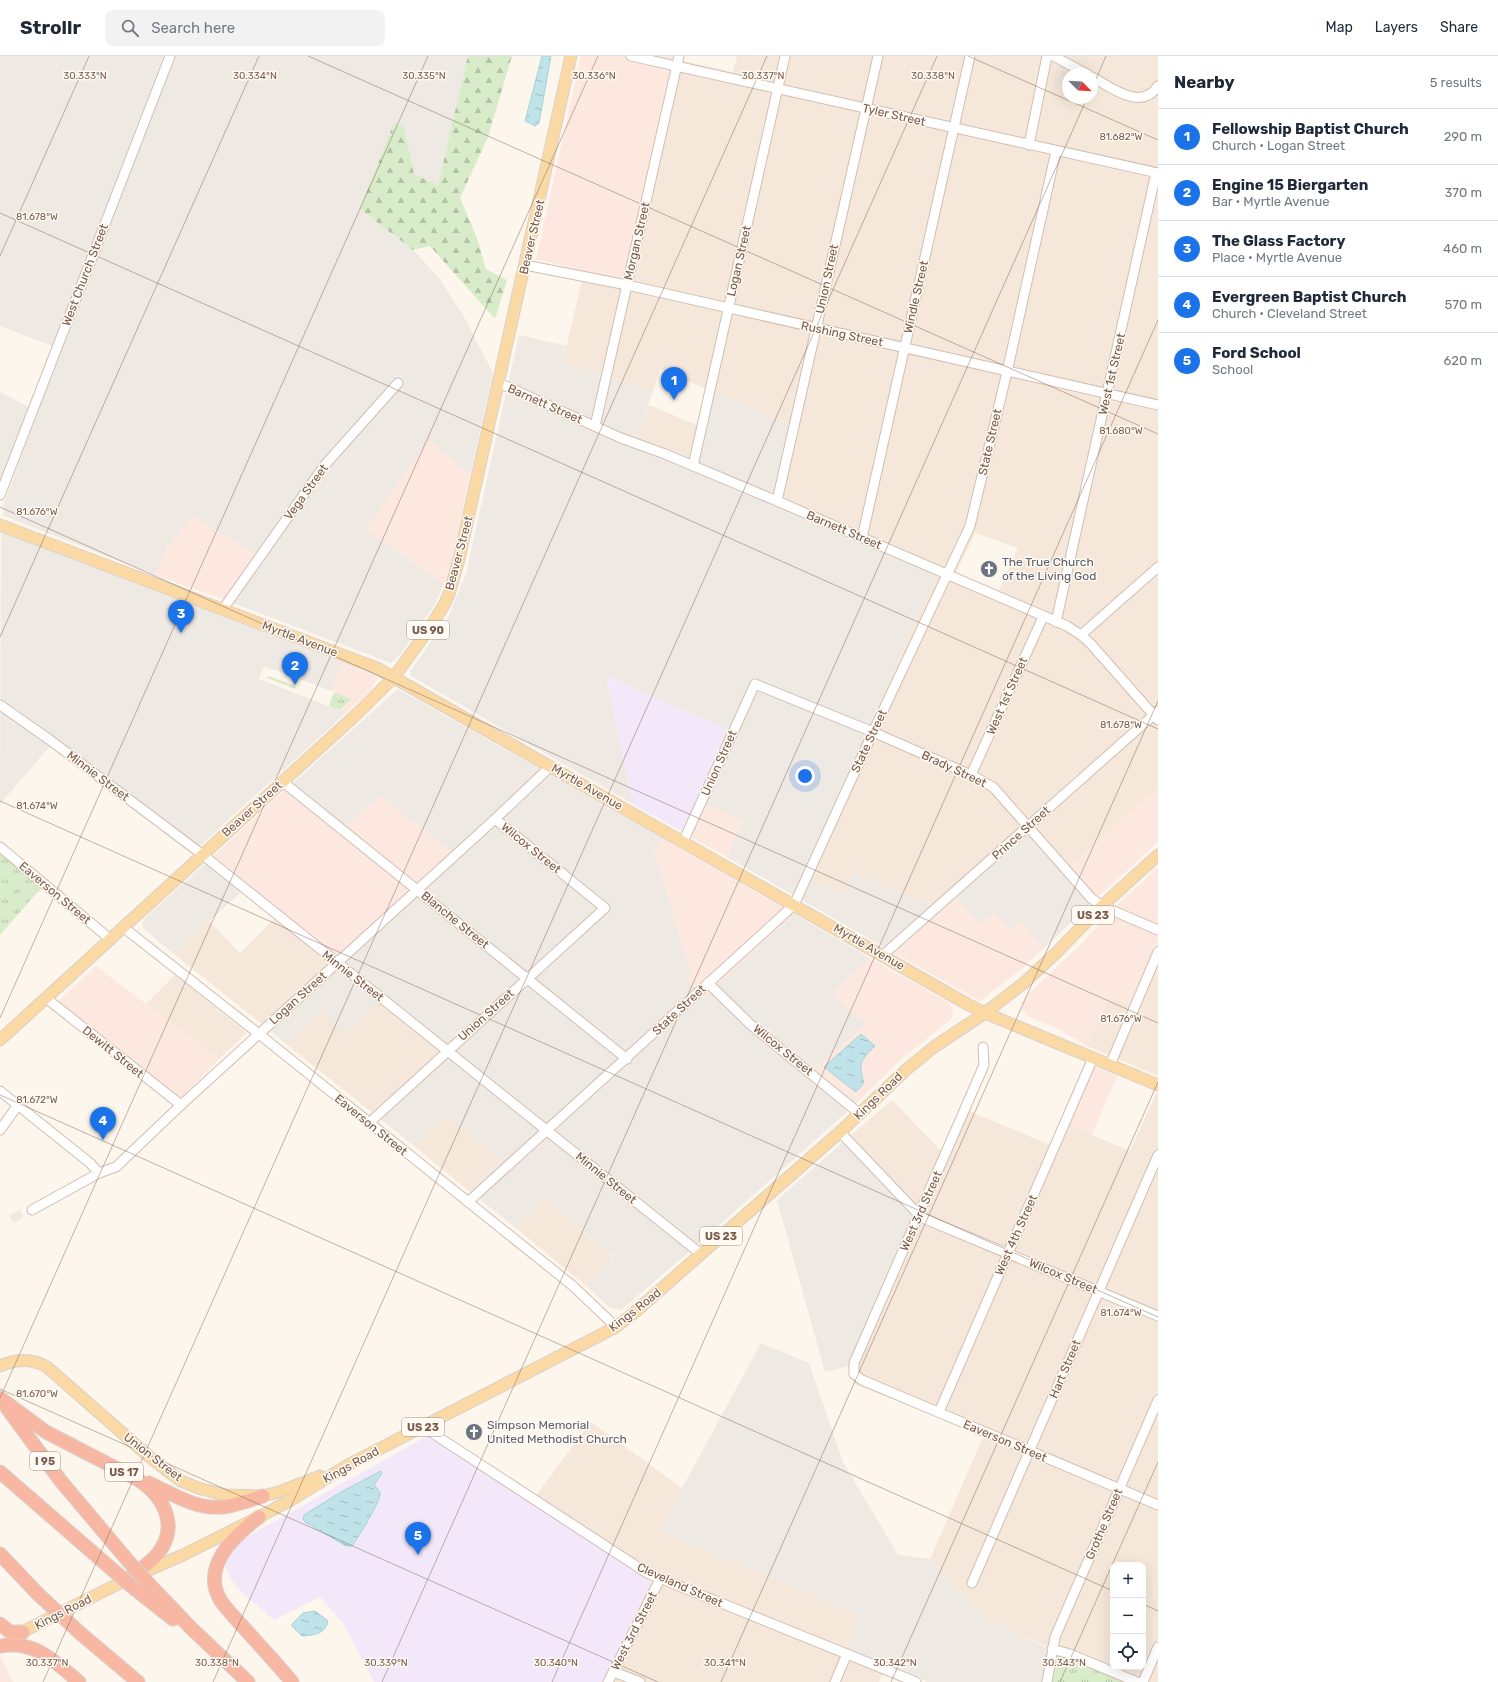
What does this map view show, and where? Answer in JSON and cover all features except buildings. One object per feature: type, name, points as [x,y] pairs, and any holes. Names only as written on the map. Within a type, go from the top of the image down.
[{"type":"highway","name":"US 17","points":[[0,1398],[30,1421],[54,1436],[130,1474],[147,1486],[160,1500],[167,1515],[168,1526],[164,1543],[146,1565],[126,1580]]},
{"type":"highway","name":"I 95","points":[[0,1398],[60,1480],[129,1562],[214,1650],[248,1682]]},
{"type":"highway","points":[[0,1472],[135,1589],[214,1650]]},
{"type":"highway","points":[[130,1474],[188,1502],[203,1506],[224,1507],[263,1496]]},
{"type":"highway","points":[[259,1517],[240,1533],[223,1552],[218,1561],[215,1572],[216,1587],[219,1597],[224,1605],[292,1682]]},
{"type":"highway","points":[[0,1554],[38,1594],[80,1633],[138,1682]]},
{"type":"highway","points":[[0,1624],[10,1632],[23,1632]]},
{"type":"highway","points":[[0,1645],[25,1647],[42,1652],[79,1682]]},
{"type":"main road","name":"Beaver Street","points":[[0,1040],[359,712],[394,677],[438,615],[453,583],[572,56]]},
{"type":"main road","name":"Myrtle Avenue","points":[[0,525],[377,668],[985,1013],[1158,1085]]},
{"type":"main road","name":"Kings Road","points":[[0,1645],[126,1580],[193,1550],[259,1517],[291,1500],[348,1465],[616,1327],[840,1132],[907,1069],[926,1053],[985,1013],[1025,982],[1102,906],[1158,855]]},
{"type":"main road","name":"Union Street","points":[[0,1366],[25,1360],[34,1361],[47,1367],[152,1459],[181,1481],[215,1493],[246,1497],[263,1496],[279,1492],[348,1465]]},
{"type":"street","name":"West Church Street","points":[[0,495],[170,56]]},
{"type":"street","name":"Tyler Street","points":[[630,56],[1157,173]]},
{"type":"street","name":"Morgan Street","points":[[595,426],[679,56]]},
{"type":"street","name":"Logan Street","points":[[693,466],[785,56]]},
{"type":"street","name":"Union Street","points":[[777,501],[878,56]]},
{"type":"street","name":"Windle Street","points":[[862,538],[970,56]]},
{"type":"street","points":[[1028,145],[1047,56]]},
{"type":"street","points":[[1053,56],[1076,68]]},
{"type":"street","points":[[1098,80],[1134,98],[1142,98],[1150,95],[1158,86]]},
{"type":"street","name":"State Street","points":[[468,1202],[627,1059],[794,905],[873,732],[970,526],[1007,372],[1056,151]]},
{"type":"street","name":"West 1st Street","points":[[1056,622],[1157,173]]},
{"type":"street","name":"Rushing Street","points":[[526,265],[627,286],[1158,405]]},
{"type":"street","name":"Vega Street","points":[[222,609],[324,466],[398,383]]},
{"type":"street","name":"Barnett Street","points":[[499,383],[595,426],[777,501],[1056,622],[1081,635],[1090,643],[1156,715]]},
{"type":"street","points":[[1081,635],[1158,567]]},
{"type":"street","name":"West 1st Street","points":[[971,775],[1042,617]]},
{"type":"street","name":"Union Street","points":[[683,842],[755,684]]},
{"type":"street","name":"Brady Street","points":[[755,684],[873,732],[971,775],[994,787],[1091,898],[1102,906],[1158,930]]},
{"type":"street","name":"Minnie Street","points":[[0,705],[50,740],[203,855],[447,1050],[546,1132],[583,1159],[701,1254]]},
{"type":"street","name":"Prince Street","points":[[883,955],[1156,715]]},
{"type":"street","name":"Logan Street","points":[[32,1210],[100,1173],[116,1167],[551,766]]},
{"type":"street","name":"Blanche Street","points":[[282,782],[627,1059]]},
{"type":"street","name":"Wilcox Street","points":[[495,819],[605,908]]},
{"type":"street","name":"Eaverson Street","points":[[0,847],[110,939]]},
{"type":"street","name":"Union Street","points":[[369,1123],[526,978],[605,908]]},
{"type":"street","name":"Eaverson Street","points":[[123,927],[573,1286],[616,1327]]},
{"type":"street","points":[[1110,1065],[1158,952]]},
{"type":"street","name":"Wilcox Street","points":[[708,983],[751,1025],[860,1114]]},
{"type":"street","name":"Dewitt Street","points":[[46,998],[181,1106]]},
{"type":"street","name":"West 3rd Street","points":[[854,1374],[854,1362],[984,1065],[983,1047]]},
{"type":"street","name":"West 4th Street","points":[[939,1412],[1093,1058]]},
{"type":"street","points":[[0,1091],[90,1163],[100,1173]]},
{"type":"street","points":[[0,1130],[18,1106]]},
{"type":"street","name":"Wilcox Street","points":[[840,1132],[925,1219],[1158,1316]]},
{"type":"street","name":"Hart Street","points":[[972,1583],[1158,1155]]},
{"type":"street","name":"Eaverson Street","points":[[854,1374],[862,1380],[1158,1505]]},
{"type":"street","name":"Grothe Street","points":[[1047,1682],[1055,1637],[1158,1400]]},
{"type":"street","name":"Cleveland Street","points":[[423,1427],[589,1534],[629,1562],[660,1579],[916,1682]]},
{"type":"street","name":"West 3rd Street","points":[[608,1682],[660,1579]]},
{"type":"street","points":[[1143,1682],[1158,1647]]},
{"type":"street","points":[[1052,1649],[1070,1654],[1137,1682]]},
{"type":"street","points":[[835,1682],[847,1654]]},
{"type":"street","points":[[614,1672],[640,1682]]},
{"type":"shaded area","points":[[0,56],[164,56],[52,346],[0,326]]},
{"type":"shaded area","points":[[175,56],[468,56],[438,185],[414,174],[404,127],[360,209],[413,250],[439,278],[463,315],[493,373],[470,476],[429,439],[366,529],[444,584],[435,604],[402,652],[391,663],[233,603],[263,559],[193,516],[165,550],[155,575],[4,516],[3,506],[53,371]]},
{"type":"shaded area","points":[[581,56],[684,56],[633,283],[536,259]]},
{"type":"shaded area","points":[[737,56],[1158,56],[1158,787],[1063,873],[1029,833],[942,910],[854,872],[844,895],[802,875],[870,726],[936,575],[771,505],[790,425],[660,369],[653,391],[563,362],[584,271],[633,282],[683,61],[733,72]],"holes":[[[975,533],[1018,548],[999,591],[956,573]]]},
{"type":"shaded area","points":[[519,335],[567,346],[563,362],[653,391],[637,437],[689,457],[706,388],[790,425],[771,505],[936,575],[870,726],[802,875],[843,895],[854,872],[942,910],[894,953],[727,857],[743,821],[696,800],[728,730],[606,676],[633,804],[411,676],[410,672],[448,617],[466,574]]},
{"type":"shaded area","points":[[0,392],[29,407],[0,482]]},
{"type":"shaded area","points":[[649,405],[697,425],[689,457],[637,437]]},
{"type":"shaded area","points":[[429,438],[470,476],[451,563],[444,584],[366,529]]},
{"type":"shaded area","points":[[193,516],[263,559],[233,603],[155,575],[165,550]]},
{"type":"shaded area","points":[[1,532],[342,662],[331,691],[264,666],[259,679],[346,713],[193,852],[50,746],[0,804]]},
{"type":"shaded area","points":[[342,662],[376,675],[378,678],[368,693],[346,713],[340,711],[352,699],[331,691]]},
{"type":"shaded area","points":[[606,676],[728,730],[682,832],[633,804]]},
{"type":"shaded area","points":[[398,689],[662,838],[654,852],[692,975],[687,979],[703,998],[794,914],[870,958],[833,992],[844,1005],[866,1024],[814,1070],[858,1102],[621,1310],[609,1307],[585,1285],[614,1257],[545,1199],[516,1228],[469,1191],[503,1159],[447,1116],[414,1146],[373,1113],[439,1051],[379,1002],[345,1033],[323,1011],[286,1044],[264,1025],[452,852],[380,796],[339,833],[284,791]]},
{"type":"shaded area","points":[[1158,787],[1158,842],[1090,904],[1063,873]]},
{"type":"shaded area","points":[[284,791],[339,833],[380,796],[452,851],[330,963],[205,864]]},
{"type":"shaded area","points":[[696,800],[743,821],[727,857],[682,832]]},
{"type":"shaded area","points":[[1029,833],[1090,904],[1044,948],[1020,922],[1010,930],[994,913],[981,925],[955,898]]},
{"type":"shaded area","points":[[662,838],[794,914],[703,998],[687,979],[692,975],[654,852]]},
{"type":"shaded area","points":[[205,864],[241,892],[174,954],[144,929],[142,923],[145,918]]},
{"type":"shaded area","points":[[1158,868],[1158,941],[1132,1005],[1109,997],[1087,1046],[1057,1028],[1027,1016],[1022,1009],[1022,1002],[1027,995],[1078,947],[1119,903]]},
{"type":"shaded area","points":[[955,898],[981,925],[994,913],[1019,921],[1044,948],[1023,968],[980,1001],[894,953]]},
{"type":"shaded area","points":[[275,918],[330,963],[263,1025],[174,954],[209,921],[240,953]]},
{"type":"shaded area","points":[[1158,941],[1158,1076],[1087,1046],[1109,997],[1132,1005]]},
{"type":"shaded area","points":[[870,958],[948,1002],[952,1008],[953,1015],[949,1021],[901,1059],[858,1102],[814,1070],[865,1024],[844,1005],[833,992]]},
{"type":"shaded area","points":[[96,966],[219,1059],[173,1106],[51,1008]]},
{"type":"shaded area","points":[[175,975],[247,1033],[219,1059],[146,1004]]},
{"type":"shaded area","points":[[379,1002],[439,1051],[373,1113],[286,1044],[323,1011],[346,1033]]},
{"type":"shaded area","points":[[1087,1064],[1117,1076],[1092,1135],[1062,1120]]},
{"type":"shaded area","points":[[1156,1093],[1158,1094],[1158,1682],[1124,1682],[990,1621],[930,1559],[984,1435],[856,1385],[849,1373],[848,1366],[914,1217],[842,1143],[892,1100],[941,1151],[960,1107],[1050,1145],[1062,1120],[1092,1135],[1130,1151]]},
{"type":"shaded area","points":[[447,1116],[503,1159],[469,1191],[414,1146]]},
{"type":"shaded area","points":[[842,1143],[914,1217],[848,1366],[825,1372],[777,1200]]},
{"type":"shaded area","points":[[545,1199],[614,1258],[585,1285],[516,1228]]},
{"type":"shaded area","points":[[20,1210],[23,1218],[13,1223],[9,1215]]},
{"type":"shaded area","points":[[761,1343],[809,1363],[843,1462],[898,1555],[930,1559],[990,1621],[1058,1653],[1051,1682],[928,1682],[846,1648],[859,1615],[660,1531]]},
{"type":"shaded area","points":[[591,1422],[682,1488],[660,1531],[859,1615],[887,1665],[879,1682],[602,1682],[645,1598],[651,1581],[531,1502]]},
{"type":"shaded area","points":[[429,1435],[651,1581],[645,1598],[602,1682],[374,1682],[343,1623],[320,1597],[274,1620],[244,1595],[232,1581],[222,1560],[236,1543]]},
{"type":"shaded area","points":[[0,1655],[13,1682],[0,1682]]},
{"type":"green space","points":[[468,56],[512,56],[488,137],[460,198],[477,238],[486,269],[507,280],[495,319],[430,246],[413,250],[360,209],[394,123],[404,127],[414,174],[438,185]]},
{"type":"green space","points":[[268,676],[296,686],[295,689],[267,678]]},
{"type":"green space","points":[[336,693],[352,699],[340,710],[329,706],[333,694]]},
{"type":"green space","points":[[0,853],[42,887],[0,935]]},
{"type":"green space","points":[[1058,1653],[1124,1682],[1051,1682]]},
{"type":"water","points":[[542,56],[551,56],[539,123],[535,126],[525,121]]},
{"type":"water","points":[[861,1034],[875,1046],[863,1059],[861,1071],[864,1083],[856,1092],[824,1067]]},
{"type":"water","points":[[381,1471],[382,1473],[374,1485],[380,1493],[377,1504],[369,1520],[352,1546],[346,1546],[305,1522],[303,1519],[304,1515],[341,1492]]},
{"type":"water","points":[[315,1611],[328,1621],[325,1629],[319,1633],[302,1636],[292,1626],[292,1624],[303,1613]]},
{"type":"place","name":"Fellowship Baptist Church","points":[[674,400]]},
{"type":"place","name":"The True Church of the Living God","points":[[989,569]]},
{"type":"place","name":"The Glass Factory","points":[[181,633]]},
{"type":"place","name":"Engine 15 Biergarten","points":[[295,685]]},
{"type":"place","name":"Evergreen Baptist Church","points":[[103,1140]]},
{"type":"place","name":"Simpson Memorial United Methodist Church","points":[[474,1432]]},
{"type":"place","name":"Ford School","points":[[418,1555]]}]
